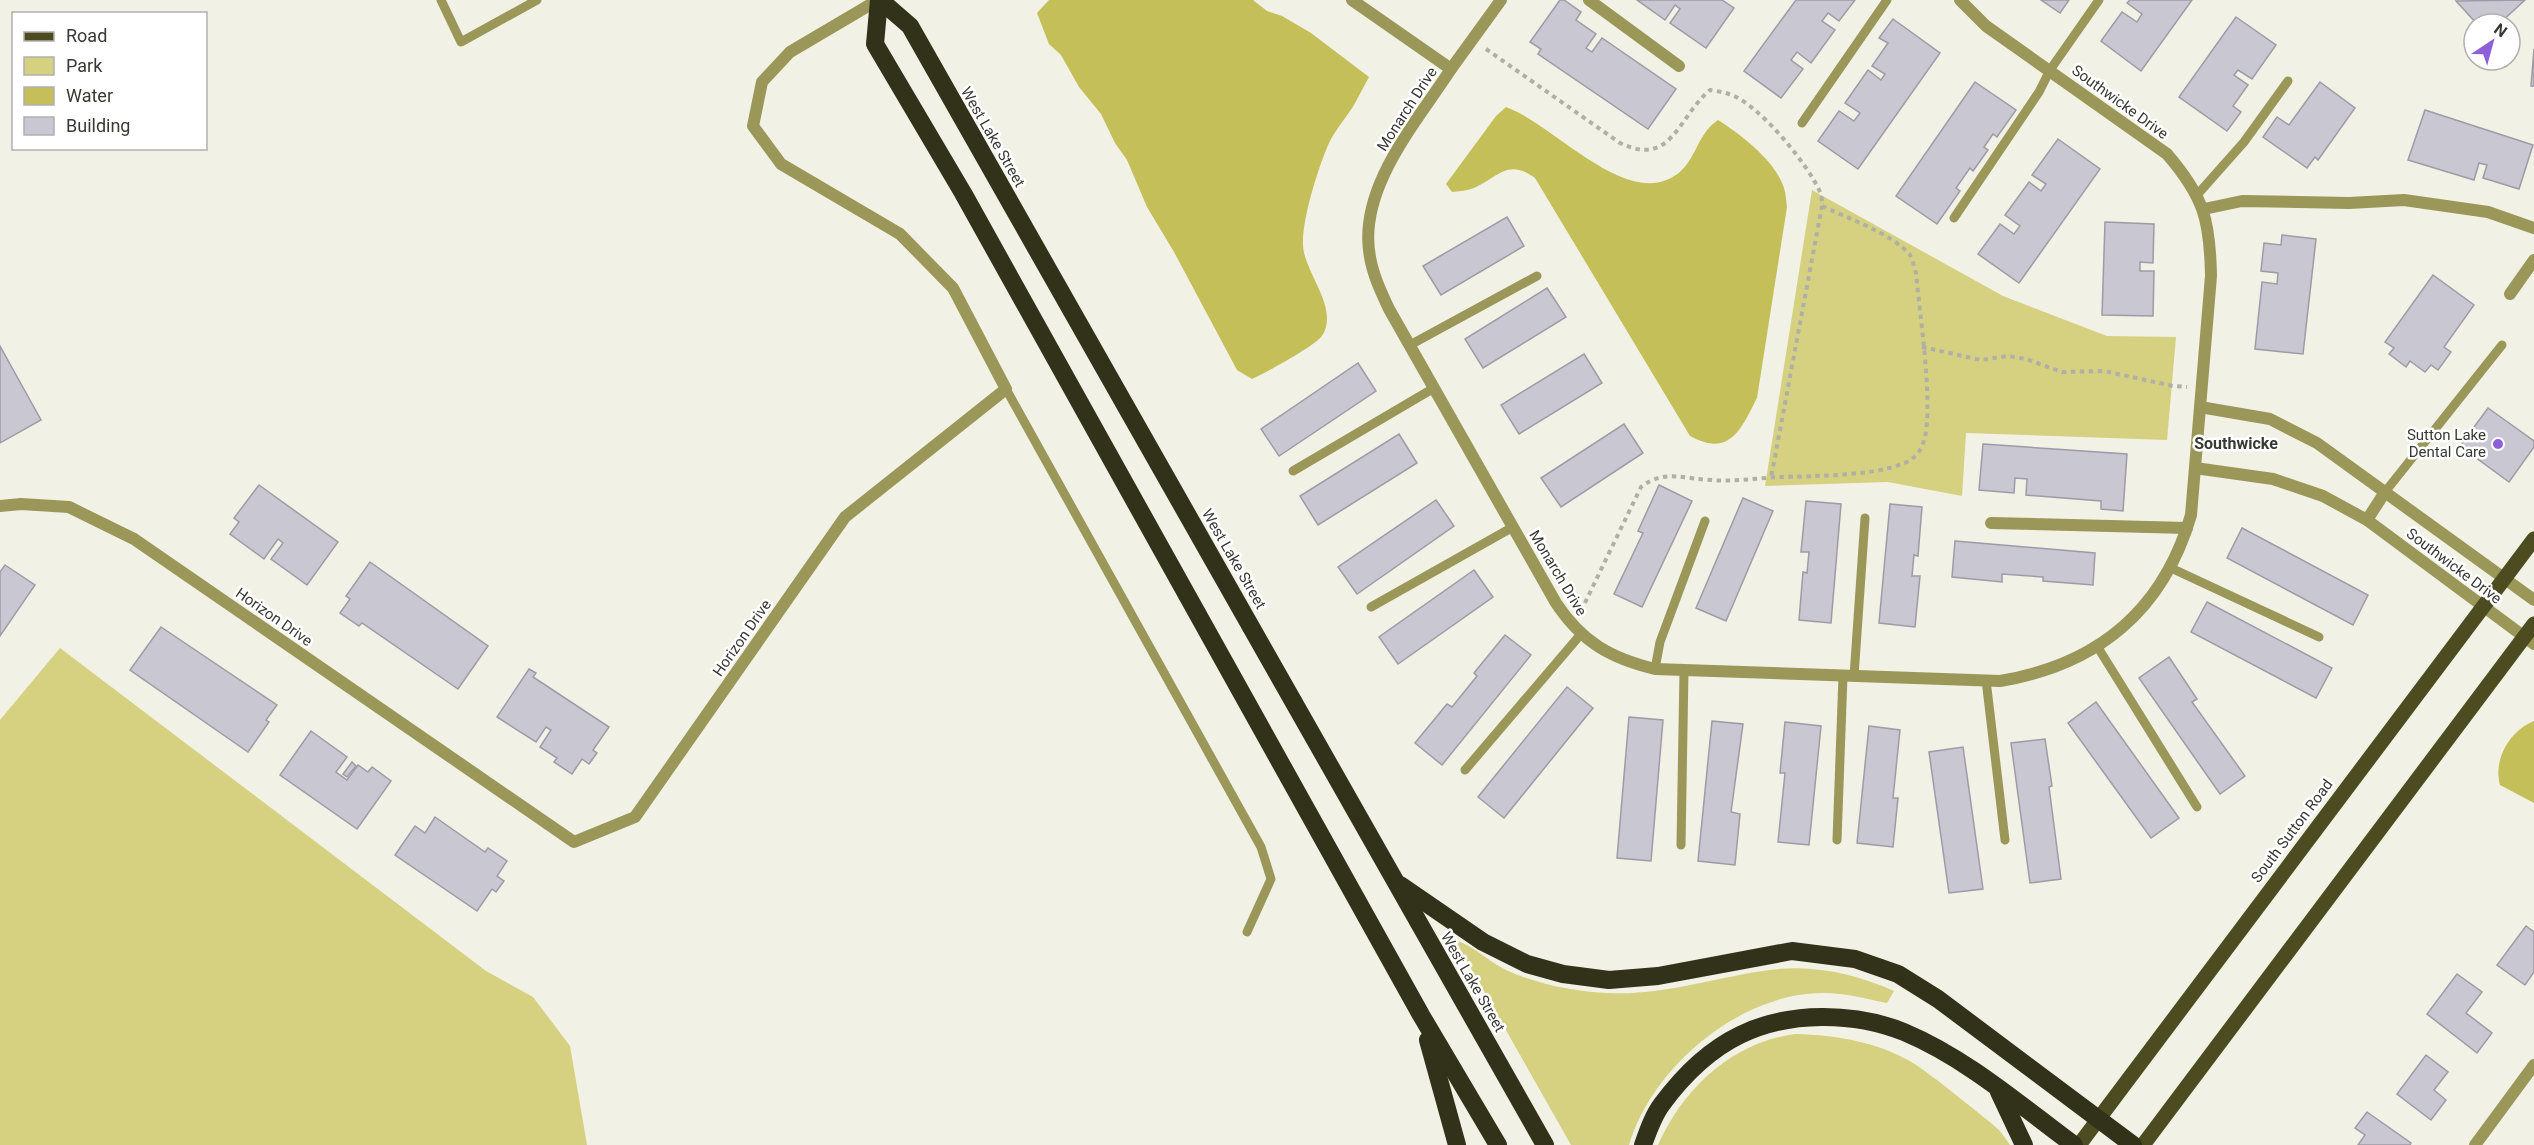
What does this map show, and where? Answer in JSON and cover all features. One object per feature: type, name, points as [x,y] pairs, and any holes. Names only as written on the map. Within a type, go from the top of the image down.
[{"type":"highway","name":"West Lake Street","points":[[879,0],[910,26],[1545,1145]]},
{"type":"highway","points":[[879,0],[875,44],[963,193],[1421,1016],[1498,1145]]},
{"type":"highway","points":[[1396,882],[1484,942],[1527,964],[1563,974],[1609,980],[1658,976],[1792,951],[1855,959],[1898,974],[1938,999],[2133,1145]]},
{"type":"highway","points":[[1421,1016],[1457,1145]]},
{"type":"highway","points":[[1643,1145],[1662,1105],[1700,1061],[1740,1035],[1779,1021],[1822,1017],[1880,1024],[1934,1046],[1997,1088],[2074,1145]]},
{"type":"highway","points":[[1997,1088],[2024,1145]]},
{"type":"main road","name":"South Sutton Road","points":[[2079,1145],[2534,539]]},
{"type":"main road","points":[[2143,1145],[2529,641],[2534,624]]},
{"type":"street","points":[[879,0],[790,52],[762,82],[753,126],[781,164],[900,234],[953,288],[1006,389]]},
{"type":"street","name":"Monarch Drive","points":[[1352,0],[1451,69],[1385,170],[1372,207],[1369,231],[1370,257],[1378,285],[1556,603],[1571,625],[1592,643],[1613,656],[1655,669],[1684,671],[2000,681],[2030,676],[2060,666],[2097,646],[2120,630],[2145,605],[2171,568],[2187,528],[2191,515],[2195,468]]},
{"type":"street","points":[[1451,69],[1501,0]]},
{"type":"street","points":[[1589,0],[1679,66]]},
{"type":"street","name":"Southwicke Drive","points":[[1960,0],[1986,26],[2167,154],[2187,178],[2197,195],[2204,209],[2211,238],[2211,276],[2195,468],[2273,479],[2323,496],[2367,519],[2529,641]]},
{"type":"street","points":[[2204,209],[2242,201],[2349,203],[2404,200],[2488,212],[2534,228]]},
{"type":"street","points":[[2510,294],[2534,260]]},
{"type":"street","name":"Horizon Drive","points":[[0,506],[21,504],[69,507],[134,539],[574,842],[635,817],[845,517],[1006,389]]},
{"type":"street","name":"Southwicke Drive","points":[[2200,407],[2270,419],[2317,442],[2534,600]]},
{"type":"street","points":[[2367,519],[2385,492]]},
{"type":"street","points":[[1991,524],[2187,528]]},
{"type":"street","points":[[2475,1145],[2534,1065]]},
{"type":"lane","points":[[441,0],[460,42],[537,0]]},
{"type":"lane","points":[[1802,123],[1887,0]]},
{"type":"lane","points":[[1954,218],[2039,92],[2050,70],[2099,0]]},
{"type":"lane","points":[[2197,195],[2244,142],[2288,81]]},
{"type":"lane","points":[[1410,345],[1537,276]]},
{"type":"lane","points":[[2385,492],[2502,345]]},
{"type":"lane","points":[[1293,471],[1434,388]]},
{"type":"lane","points":[[1006,389],[1261,847],[1271,879],[1247,932]]},
{"type":"lane","points":[[1837,840],[1848,676],[1865,518]]},
{"type":"lane","points":[[1655,669],[1660,642],[1705,521]]},
{"type":"lane","points":[[1371,607],[1513,527]]},
{"type":"lane","points":[[2171,568],[2319,637]]},
{"type":"lane","points":[[1465,770],[1581,634]]},
{"type":"lane","points":[[2097,646],[2197,807]]},
{"type":"lane","points":[[1681,845],[1684,671]]},
{"type":"lane","points":[[1986,680],[2005,840]]},
{"type":"path","points":[[1473,40],[1620,143],[1636,151],[1659,149],[1710,90],[1730,94],[1749,106],[1777,131],[1821,194],[1822,206],[1771,478]]},
{"type":"path","points":[[1571,625],[1587,601],[1641,487],[1653,478],[1674,476],[1711,481],[1831,475],[1890,468],[1904,464],[1915,457],[1926,436],[1928,418],[1916,273],[1912,257],[1882,235],[1822,206]]},
{"type":"path","points":[[1922,347],[1981,360],[2008,356],[2026,359],[2062,372],[2104,370],[2173,386],[2202,387]]},
{"type":"green space","points":[[1812,190],[2003,296],[2107,336],[2176,337],[2167,440],[1966,433],[1962,496],[1888,482],[1765,486]]},
{"type":"green space","points":[[60,648],[486,971],[533,997],[570,1046],[587,1145],[0,1145],[0,720]]},
{"type":"green space","points":[[1455,940],[1518,975],[1582,991],[1648,992],[1750,973],[1802,968],[1849,975],[1894,991],[1887,1003],[1824,993],[1793,996],[1762,1005],[1732,1020],[1704,1039],[1679,1062],[1658,1088],[1641,1116],[1629,1145],[1571,1145]]},
{"type":"green space","points":[[1795,1034],[1828,1036],[1861,1042],[1908,1060],[1940,1082],[1991,1123],[2010,1145],[1658,1145],[1681,1105],[1712,1072],[1730,1058],[1750,1047]]},
{"type":"water","points":[[1049,0],[1253,0],[1267,11],[1282,16],[1311,33],[1369,77],[1329,143],[1316,179],[1305,222],[1303,245],[1305,256],[1320,290],[1327,314],[1326,325],[1318,340],[1252,379],[1237,370],[1174,252],[1147,207],[1127,160],[1115,143],[1101,114],[1079,87],[1061,55],[1049,44],[1037,13]]},
{"type":"water","points":[[1506,107],[1544,128],[1608,171],[1629,180],[1650,183],[1669,179],[1685,167],[1704,134],[1718,120],[1747,141],[1765,158],[1780,178],[1787,207],[1757,398],[1739,429],[1725,442],[1715,444],[1690,436],[1535,178],[1517,169],[1502,172],[1469,190],[1452,192],[1446,184],[1496,116]]},
{"type":"water","points":[[2534,721],[2534,803],[2500,785],[2498,775],[2501,756],[2510,739]]},
{"type":"building","points":[[1560,0],[1564,0],[1581,12],[1576,20],[1596,34],[1586,48],[1592,52],[1602,38],[1676,89],[1648,129],[1538,54],[1541,49],[1530,42]]},
{"type":"building","points":[[1637,0],[1722,0],[1734,8],[1706,48],[1670,23],[1680,9],[1675,5],[1665,20]]},
{"type":"building","points":[[1796,0],[1855,0],[1839,21],[1828,13],[1822,21],[1835,30],[1811,63],[1797,52],[1791,60],[1803,69],[1781,98],[1744,71]]},
{"type":"building","points":[[2041,0],[2069,0],[2060,13]]},
{"type":"building","points":[[2130,0],[2192,0],[2141,71],[2101,41],[2122,12],[2137,22],[2142,14],[2127,3]]},
{"type":"building","points":[[2525,0],[2512,12],[2466,12],[2456,1]]},
{"type":"building","points":[[2236,17],[2276,45],[2252,79],[2238,70],[2234,75],[2248,85],[2233,106],[2241,112],[2227,131],[2179,97]]},
{"type":"building","points":[[1893,19],[1940,53],[1858,169],[1818,141],[1839,111],[1854,121],[1860,113],[1845,103],[1868,70],[1881,80],[1885,74],[1872,66],[1888,43],[1879,38]]},
{"type":"building","points":[[2534,49],[2534,86],[2531,86]]},
{"type":"building","points":[[1975,82],[2016,110],[1997,137],[1993,134],[1984,147],[1988,150],[1973,171],[1970,168],[1956,188],[1960,191],[1937,224],[1896,196]]},
{"type":"building","points":[[2320,82],[2355,108],[2318,160],[2315,157],[2307,168],[2263,137],[2277,117],[2289,125]]},
{"type":"building","points":[[2425,110],[2533,145],[2519,189],[2483,178],[2487,165],[2479,163],[2474,180],[2408,160]]},
{"type":"building","points":[[2058,139],[2100,169],[2019,283],[1978,254],[2000,224],[2014,234],[2020,226],[2005,215],[2029,182],[2041,191],[2046,184],[2032,175]]},
{"type":"building","points":[[1507,217],[1524,246],[1441,295],[1423,266]]},
{"type":"building","points":[[2105,222],[2154,224],[2153,263],[2140,262],[2140,271],[2154,271],[2153,316],[2102,315]]},
{"type":"building","points":[[2282,235],[2316,239],[2303,354],[2255,349],[2262,282],[2277,284],[2278,273],[2261,271],[2264,243],[2281,245]]},
{"type":"building","points":[[2433,275],[2474,305],[2444,347],[2451,352],[2438,370],[2431,365],[2425,372],[2410,361],[2406,367],[2389,354],[2394,348],[2385,342]]},
{"type":"building","points":[[1547,288],[1566,317],[1483,368],[1465,339]]},
{"type":"building","points":[[0,346],[41,420],[0,443]]},
{"type":"building","points":[[1584,354],[1602,383],[1519,434],[1501,405]]},
{"type":"building","points":[[1358,363],[1376,391],[1279,456],[1261,429]]},
{"type":"building","name":"Sutton Lake Dental Care","points":[[2488,408],[2534,441],[2534,447],[2509,482],[2460,446]]},
{"type":"building","points":[[1624,424],[1643,453],[1561,507],[1541,478]]},
{"type":"building","points":[[1399,434],[1417,463],[1318,525],[1300,496]]},
{"type":"building","points":[[1983,444],[2127,454],[2123,511],[2101,509],[2101,501],[2026,495],[2027,479],[2015,478],[2014,493],[1979,490]]},
{"type":"building","points":[[259,485],[338,542],[307,585],[271,559],[283,543],[278,539],[264,559],[230,534],[239,522],[234,518]]},
{"type":"building","points":[[1659,485],[1692,501],[1642,607],[1614,594],[1643,533],[1638,531]]},
{"type":"building","points":[[1743,498],[1773,511],[1726,621],[1696,608]]},
{"type":"building","points":[[1436,500],[1454,526],[1357,594],[1338,567]]},
{"type":"building","points":[[1806,501],[1841,504],[1831,623],[1799,620],[1803,572],[1807,573],[1809,552],[1801,552]]},
{"type":"building","points":[[1890,504],[1922,507],[1918,556],[1914,555],[1912,576],[1920,576],[1915,627],[1879,623]]},
{"type":"building","points":[[2242,528],[2368,595],[2353,625],[2227,558]]},
{"type":"building","points":[[1955,541],[2095,553],[2093,585],[2043,581],[2043,577],[2002,574],[2002,582],[1952,577]]},
{"type":"building","points":[[370,562],[488,646],[458,689],[362,623],[359,626],[340,613],[350,599],[346,596]]},
{"type":"building","points":[[5,565],[35,585],[0,636],[0,572]]},
{"type":"building","points":[[1474,570],[1493,597],[1398,664],[1379,637]]},
{"type":"building","points":[[2207,602],[2332,668],[2316,698],[2191,632]]},
{"type":"building","points":[[161,627],[277,705],[266,720],[269,722],[248,752],[130,670]]},
{"type":"building","points":[[1505,635],[1531,655],[1442,765],[1415,743],[1447,704],[1452,707],[1477,676],[1474,673]]},
{"type":"building","points":[[2169,657],[2197,699],[2192,702],[2245,776],[2220,794],[2139,678]]},
{"type":"building","points":[[529,669],[536,673],[533,677],[609,727],[593,750],[597,753],[589,764],[582,759],[572,774],[554,762],[557,758],[540,747],[551,730],[546,727],[536,742],[497,717]]},
{"type":"building","points":[[1567,687],[1593,708],[1504,818],[1478,797]]},
{"type":"building","points":[[2096,702],[2179,818],[2151,838],[2068,723]]},
{"type":"building","points":[[1629,717],[1663,720],[1651,861],[1617,858]]},
{"type":"building","points":[[1712,721],[1743,724],[1731,812],[1740,814],[1735,865],[1698,861]]},
{"type":"building","points":[[1785,722],[1821,726],[1809,845],[1778,842],[1785,773],[1780,773]]},
{"type":"building","points":[[1869,726],[1900,730],[1893,798],[1898,798],[1893,847],[1857,843]]},
{"type":"building","points":[[311,731],[347,757],[336,772],[347,780],[358,765],[368,772],[372,767],[391,781],[357,829],[280,775]]},
{"type":"building","points":[[2045,739],[2061,879],[2030,883],[2011,743]]},
{"type":"building","points":[[1963,747],[1983,889],[1949,893],[1929,752]]},
{"type":"building","points":[[352,762],[356,766],[347,777],[343,774]]},
{"type":"building","points":[[435,817],[485,852],[488,848],[507,861],[497,876],[504,881],[496,892],[492,889],[477,911],[395,855],[415,826],[425,833]]},
{"type":"building","points":[[2526,926],[2534,932],[2534,972],[2525,985],[2497,965]]},
{"type":"building","points":[[2457,974],[2482,992],[2466,1013],[2492,1033],[2477,1053],[2427,1014]]},
{"type":"building","points":[[2426,1055],[2448,1072],[2434,1090],[2446,1100],[2431,1120],[2397,1094]]},
{"type":"building","points":[[2367,1112],[2411,1143],[2410,1145],[2358,1145],[2365,1135],[2355,1128]]},
{"type":"place","name":"Sutton Lake Dental Care","points":[[2498,444]]},
{"type":"district","name":"Southwicke","points":[[2236,443]]}]
